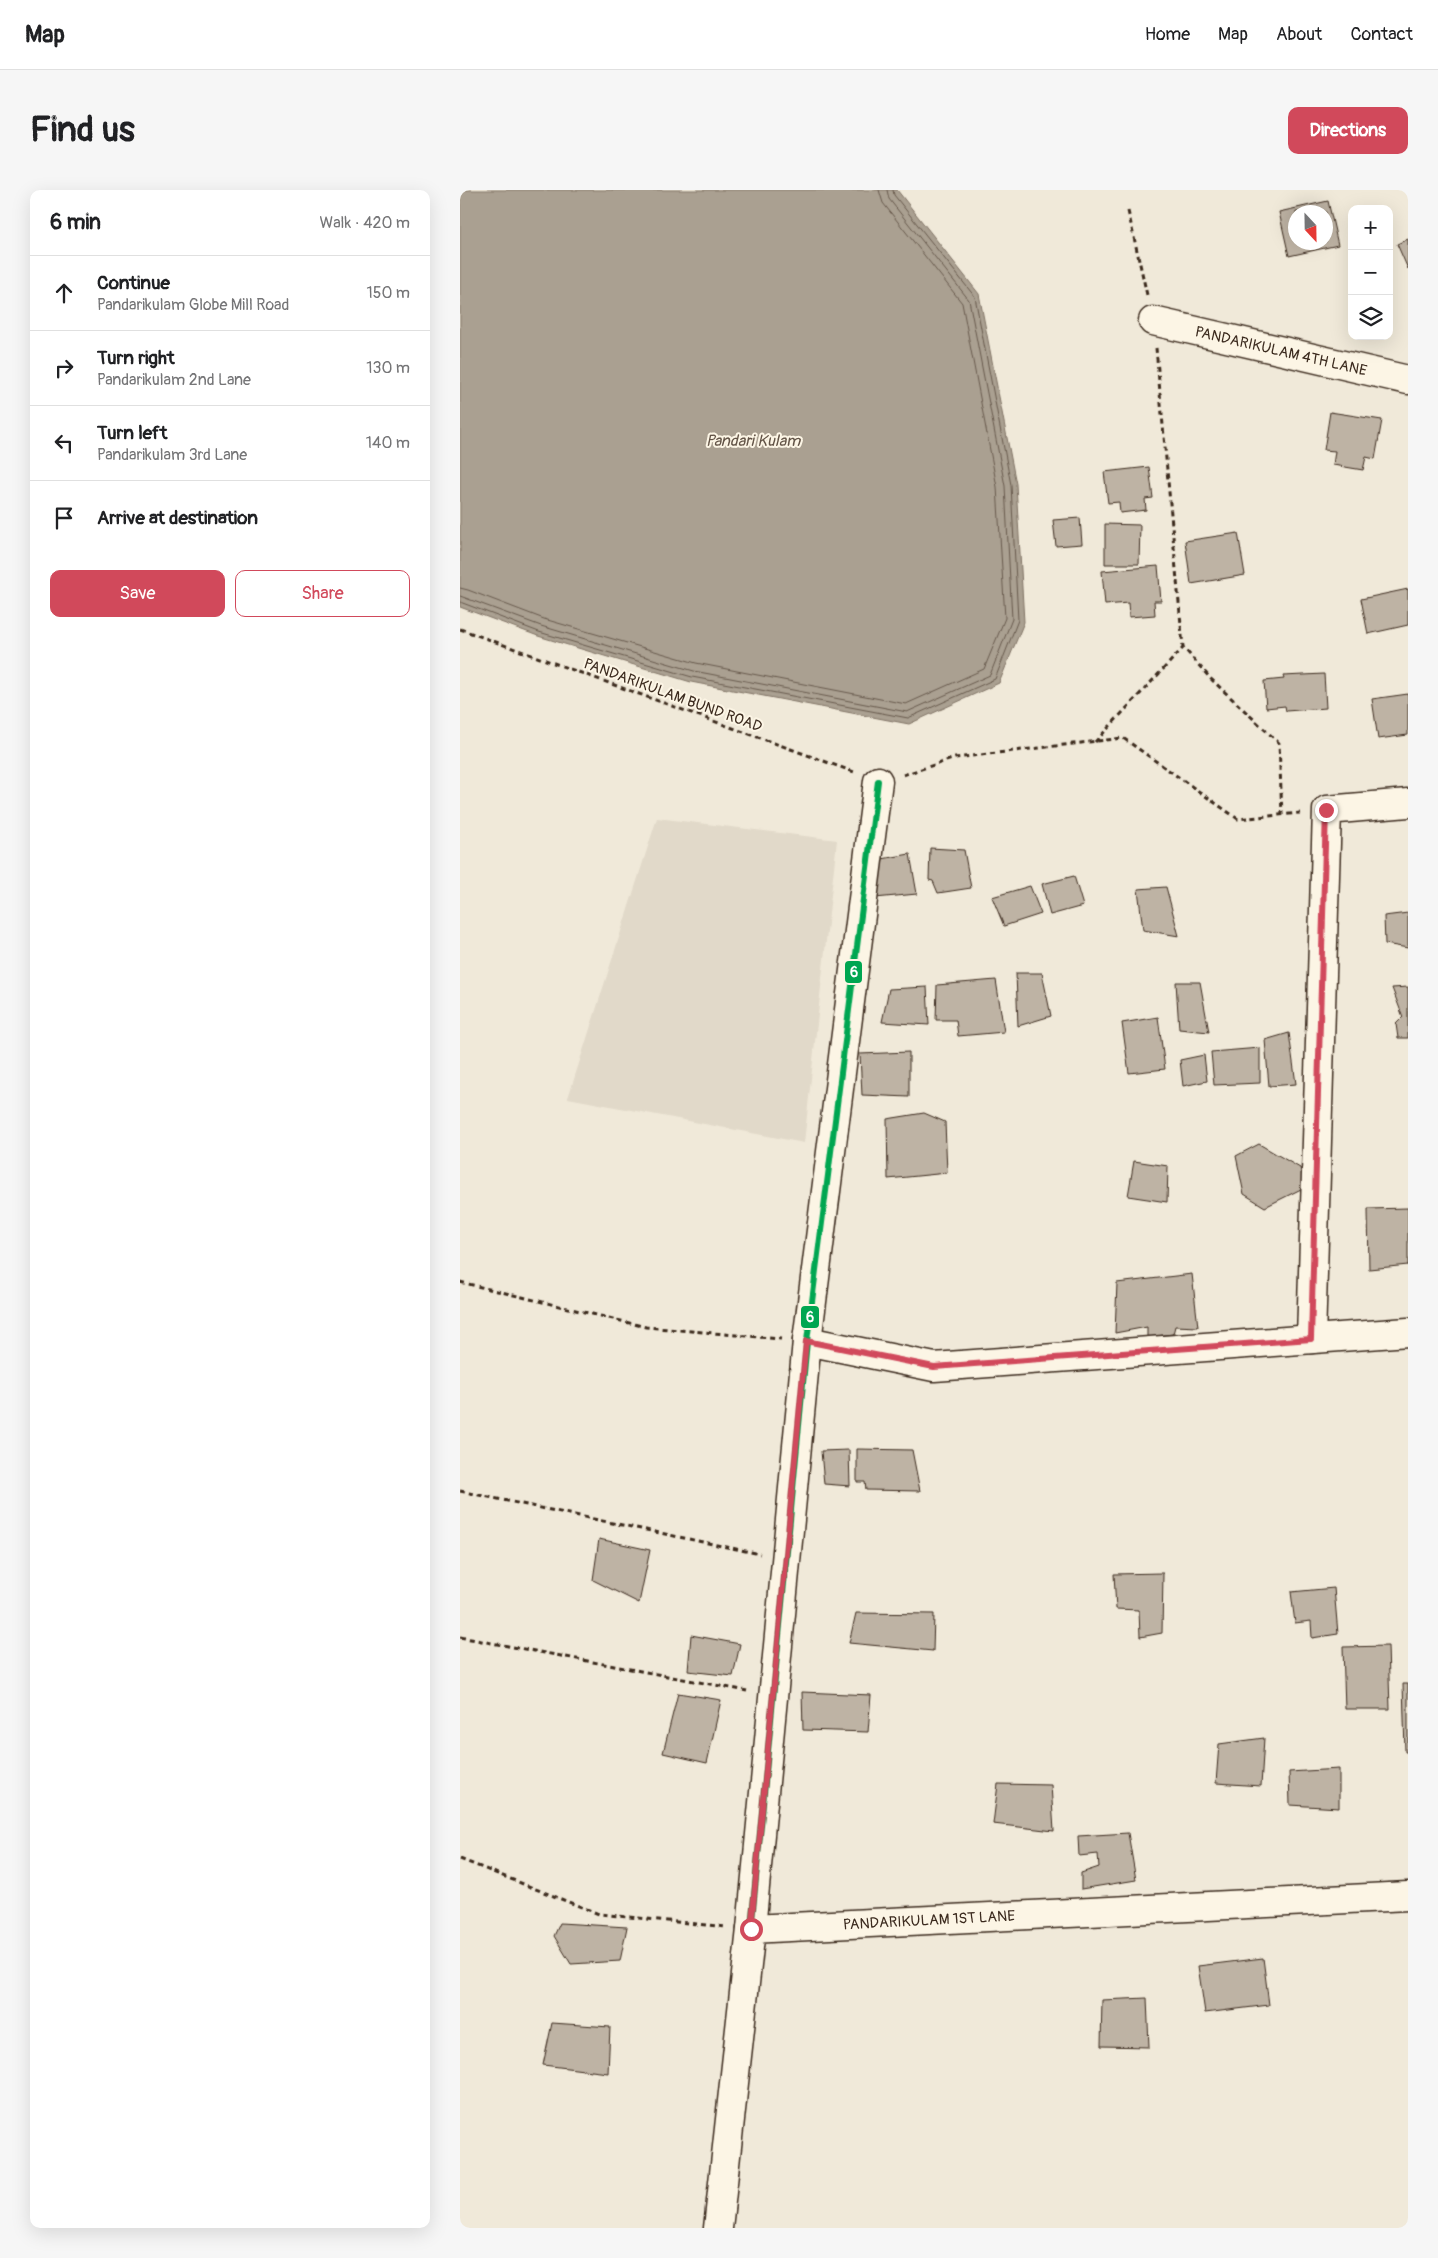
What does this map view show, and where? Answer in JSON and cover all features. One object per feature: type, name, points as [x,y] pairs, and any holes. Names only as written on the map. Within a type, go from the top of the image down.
[{"type":"street","name":"PANDARIKULAM 4TH LANE","points":[[1153,321],[1408,380]]},
{"type":"street","points":[[718,2228],[751,1929],[806,1341],[878,781]]},
{"type":"street","points":[[1311,1339],[1326,810],[1408,803]]},
{"type":"street","points":[[806,1341],[934,1367],[1408,1332]]},
{"type":"street","name":"PANDARIKULAM 1ST LANE","points":[[751,1929],[1408,1896]]},
{"type":"path","points":[[1128,211],[1153,321],[1183,647],[1211,679],[1279,743],[1282,814]]},
{"type":"path","name":"PANDARIKULAM BUND ROAD","points":[[460,629],[878,781]]},
{"type":"path","points":[[1095,742],[1183,647]]},
{"type":"path","points":[[878,781],[955,758],[1123,738],[1238,818],[1326,810]]},
{"type":"path","points":[[460,1282],[646,1328],[806,1341]]},
{"type":"path","points":[[460,1491],[786,1560]]},
{"type":"path","points":[[460,1637],[773,1696]]},
{"type":"path","points":[[460,1859],[599,1914],[751,1929]]},
{"type":"shaded area","points":[[657,818],[837,840],[804,1143],[568,1098]]},
{"type":"water","name":"Pandari Kulam","points":[[460,190],[897,190],[979,294],[1016,484],[1024,622],[999,683],[909,724],[691,682],[538,636],[460,607]]},
{"type":"building","points":[[1328,201],[1329,205],[1310,205]]},
{"type":"building","points":[[1288,210],[1288,250],[1316,250],[1289,256],[1279,212]]},
{"type":"building","points":[[1333,223],[1338,245],[1333,246]]},
{"type":"building","points":[[1408,239],[1408,269],[1397,244]]},
{"type":"building","points":[[1330,412],[1382,420],[1375,459],[1366,457],[1363,470],[1333,465],[1335,451],[1324,450]]},
{"type":"building","points":[[1149,467],[1153,498],[1145,499],[1146,510],[1120,513],[1119,502],[1108,503],[1104,472]]},
{"type":"building","points":[[1080,518],[1082,544],[1056,546],[1053,520]]},
{"type":"building","points":[[1105,524],[1140,525],[1139,564],[1105,564]]},
{"type":"building","points":[[1238,533],[1245,575],[1191,584],[1185,541]]},
{"type":"building","points":[[1158,566],[1161,601],[1154,601],[1155,615],[1129,617],[1128,603],[1105,605],[1102,571]]},
{"type":"building","points":[[1408,589],[1408,625],[1368,634],[1361,599]]},
{"type":"building","points":[[1324,674],[1326,708],[1286,711],[1285,706],[1266,708],[1264,681],[1284,679],[1283,676]]},
{"type":"building","points":[[1408,694],[1408,735],[1378,739],[1372,699]]},
{"type":"building","points":[[930,848],[964,850],[971,888],[938,893],[933,881],[929,880]]},
{"type":"building","points":[[910,854],[917,894],[875,898],[876,860]]},
{"type":"building","points":[[1074,876],[1083,906],[1050,915],[1042,884]]},
{"type":"building","points":[[1030,886],[1041,914],[1004,926],[992,897]]},
{"type":"building","points":[[1166,887],[1179,936],[1143,930],[1138,889]]},
{"type":"building","points":[[1408,913],[1408,948],[1385,944],[1384,916]]},
{"type":"building","points":[[1016,973],[1042,973],[1051,1016],[1018,1026]]},
{"type":"building","points":[[996,980],[1004,1032],[958,1036],[956,1020],[936,1020],[937,985]]},
{"type":"building","points":[[1176,982],[1200,982],[1209,1032],[1179,1029]]},
{"type":"building","points":[[927,987],[929,1025],[882,1022],[889,989]]},
{"type":"building","points":[[1408,987],[1408,1038],[1398,1038],[1396,1024],[1403,1017],[1392,988]]},
{"type":"building","points":[[1158,1017],[1165,1069],[1129,1073],[1122,1023]]},
{"type":"building","points":[[1289,1033],[1296,1084],[1269,1086],[1265,1040]]},
{"type":"building","points":[[1260,1048],[1260,1083],[1214,1085],[1211,1052]]},
{"type":"building","points":[[909,1052],[909,1097],[862,1095],[860,1054]]},
{"type":"building","points":[[1204,1055],[1207,1081],[1183,1086],[1180,1060]]},
{"type":"building","points":[[924,1113],[945,1122],[947,1173],[888,1179],[887,1119]]},
{"type":"building","points":[[1259,1144],[1300,1168],[1305,1187],[1265,1207],[1244,1194],[1236,1156]]},
{"type":"building","points":[[1134,1161],[1168,1166],[1167,1202],[1128,1196]]},
{"type":"building","points":[[1408,1208],[1408,1265],[1369,1269],[1368,1209]]},
{"type":"building","points":[[1192,1274],[1198,1327],[1175,1326],[1173,1334],[1147,1337],[1147,1327],[1115,1333],[1117,1283]]},
{"type":"building","points":[[857,1449],[912,1450],[920,1491],[866,1490],[865,1482],[857,1482]]},
{"type":"building","points":[[849,1450],[850,1486],[824,1484],[821,1451]]},
{"type":"building","points":[[599,1539],[650,1550],[639,1603],[593,1580]]},
{"type":"building","points":[[1163,1573],[1162,1633],[1140,1637],[1139,1610],[1116,1609],[1114,1574]]},
{"type":"building","points":[[1334,1588],[1338,1634],[1312,1638],[1311,1621],[1295,1623],[1291,1592]]},
{"type":"building","points":[[856,1613],[934,1614],[933,1651],[849,1643]]},
{"type":"building","points":[[691,1635],[740,1644],[733,1676],[688,1671]]},
{"type":"building","points":[[1388,1646],[1390,1709],[1345,1709],[1343,1647]]},
{"type":"building","points":[[1403,1684],[1408,1684],[1408,1752],[1405,1752]]},
{"type":"building","points":[[802,1692],[871,1695],[868,1732],[803,1730]]},
{"type":"building","points":[[678,1693],[721,1700],[707,1763],[663,1753]]},
{"type":"building","points":[[1264,1738],[1261,1786],[1216,1783],[1219,1744]]},
{"type":"building","points":[[1339,1769],[1339,1808],[1290,1805],[1289,1772]]},
{"type":"building","points":[[998,1784],[1051,1785],[1054,1831],[993,1824]]},
{"type":"building","points":[[1128,1833],[1136,1880],[1081,1889],[1081,1873],[1099,1867],[1098,1854],[1079,1856],[1078,1836]]},
{"type":"building","points":[[560,1923],[627,1927],[620,1961],[571,1964],[554,1936]]},
{"type":"building","points":[[1263,1958],[1269,2005],[1205,2013],[1198,1966]]},
{"type":"building","points":[[1147,1998],[1149,2047],[1101,2046],[1102,2000]]},
{"type":"building","points":[[552,2023],[610,2027],[608,2073],[543,2065]]},
{"type":"transit line","name":"6","points":[[751,1929],[807,1341],[878,781]]},
{"type":"route","points":[[751,1929],[806,1341],[934,1367],[1311,1339],[1326,810]]}]
